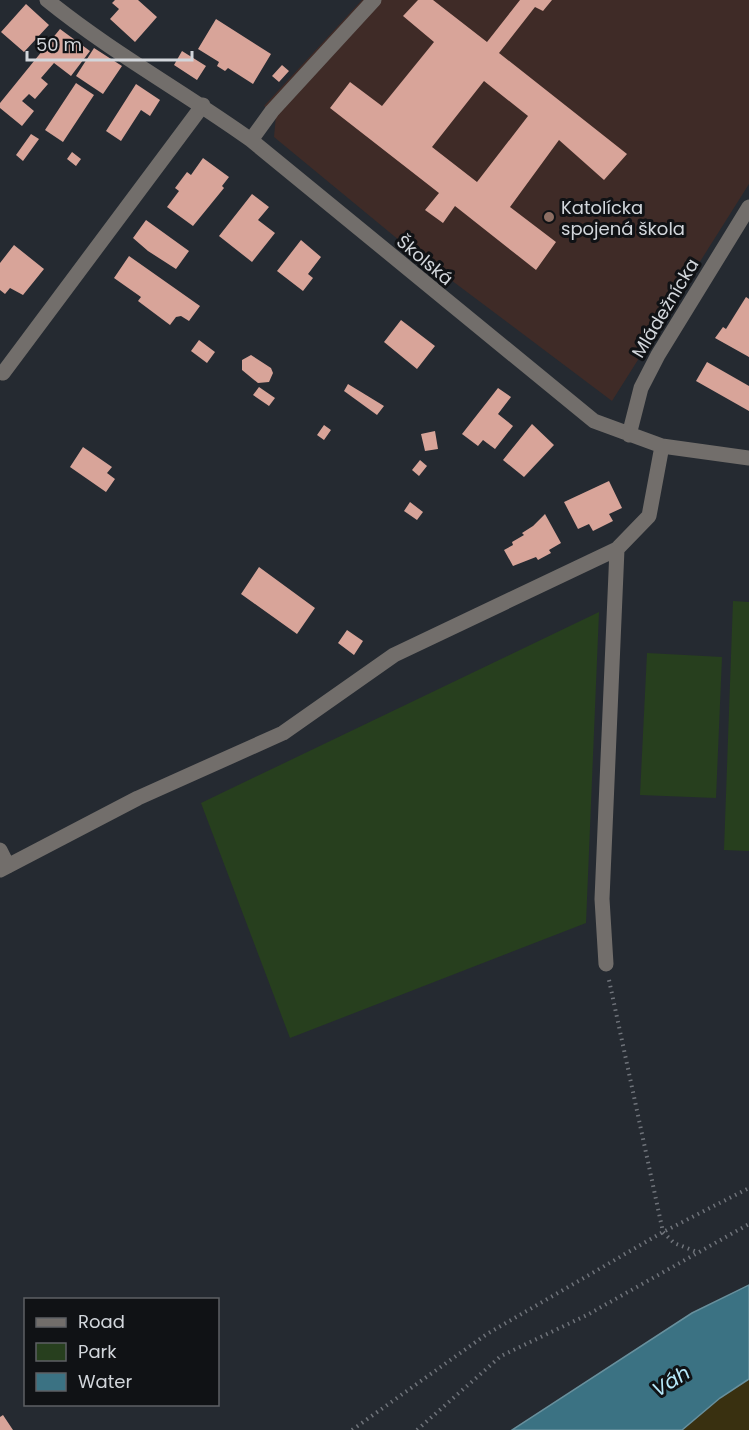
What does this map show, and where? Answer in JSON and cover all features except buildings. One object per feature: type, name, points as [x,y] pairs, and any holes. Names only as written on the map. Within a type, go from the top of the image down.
[{"type":"street","name":"Školská","points":[[47,0],[72,20],[203,105],[251,140],[594,422],[662,446],[749,458]]},
{"type":"street","points":[[251,140],[272,111],[374,0]]},
{"type":"street","points":[[3,373],[203,105]]},
{"type":"street","name":"Mládežnícka","points":[[629,435],[641,388],[658,355],[749,207]]},
{"type":"street","points":[[0,850],[4,868],[138,798],[284,734],[394,655],[617,549],[649,516],[662,446]]},
{"type":"street","points":[[606,964],[602,899],[617,549]]},
{"type":"path","points":[[606,964],[663,1232],[674,1243],[698,1252]]},
{"type":"path","points":[[352,1430],[487,1334],[663,1232],[749,1188]]},
{"type":"path","points":[[417,1430],[501,1356],[587,1315],[749,1224]]},
{"type":"shaded area","name":"Katolícka spojená škola","points":[[362,0],[749,0],[749,184],[612,401],[411,250],[274,137],[276,115],[264,106]]},
{"type":"green space","points":[[733,601],[749,602],[749,851],[724,850]]},
{"type":"green space","points":[[599,612],[586,923],[290,1038],[201,803]]},
{"type":"green space","points":[[647,653],[722,657],[716,798],[640,795]]},
{"type":"sand","points":[[749,1379],[749,1430],[682,1430],[720,1398]]},
{"type":"water","name":"Váh","points":[[749,1285],[749,1379],[720,1398],[682,1430],[512,1430],[692,1313]]},
{"type":"place","name":"Katolícka spojená škola","points":[[549,217]]}]
